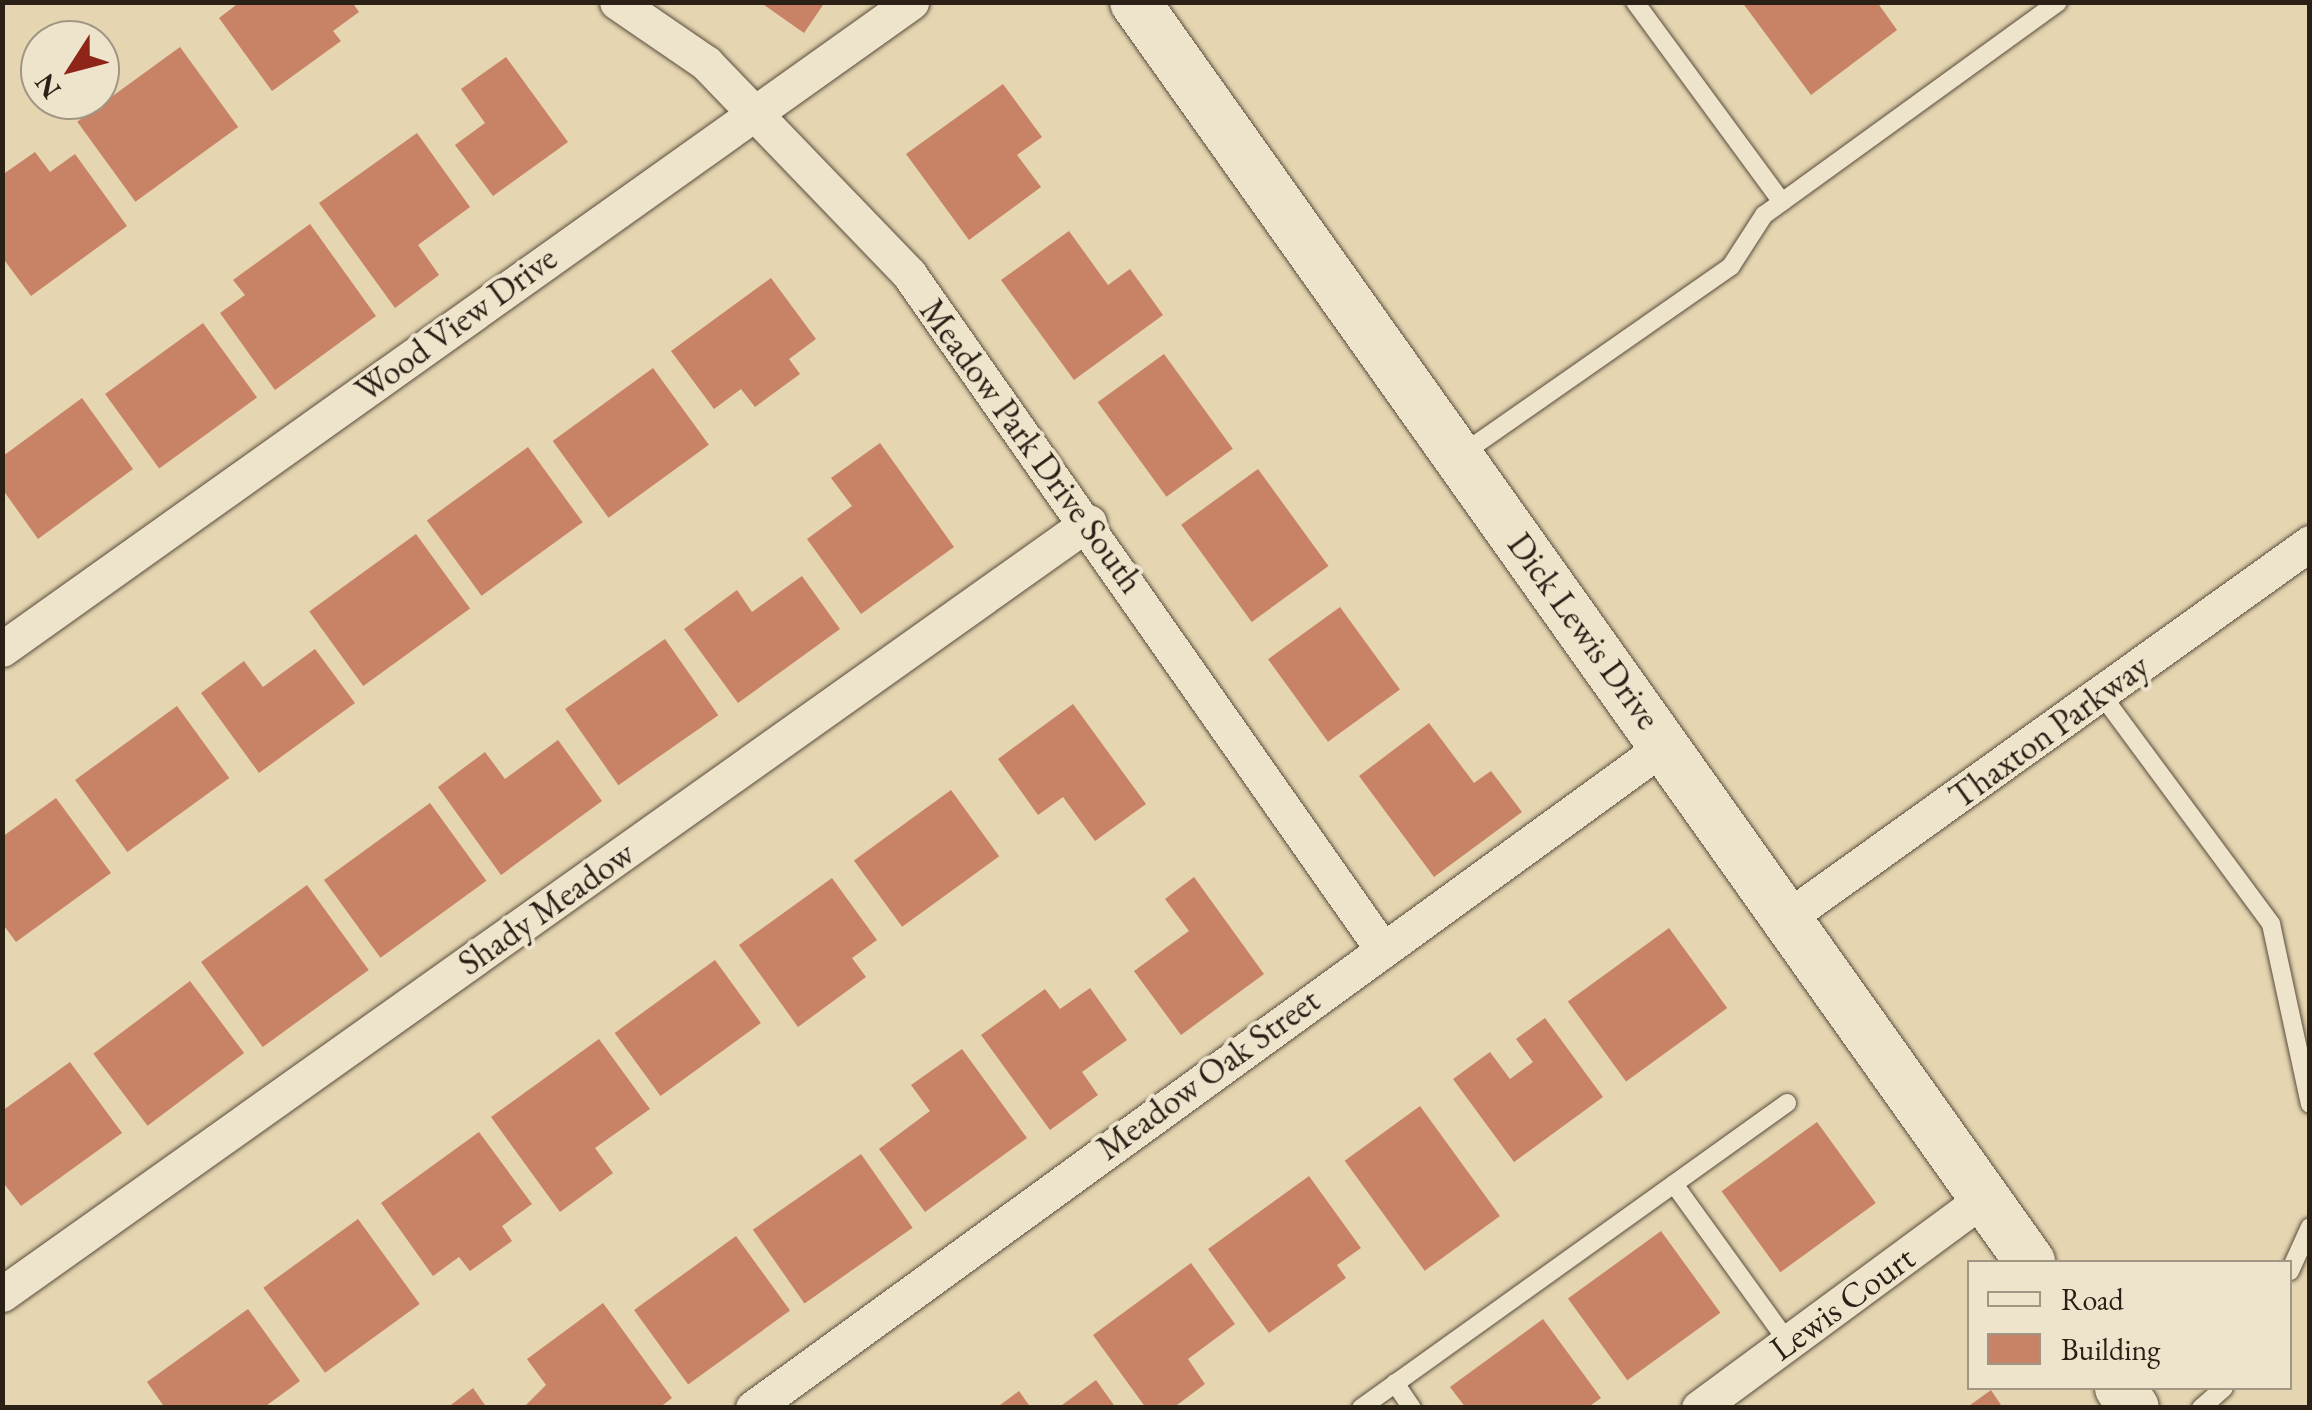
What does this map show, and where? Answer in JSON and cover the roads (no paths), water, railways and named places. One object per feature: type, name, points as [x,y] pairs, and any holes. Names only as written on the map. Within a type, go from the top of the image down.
[{"type":"street","name":"Meadow Park Drive South","points":[[617,2],[706,63],[908,274],[1089,522],[1382,946]]},
{"type":"street","name":"Wood View Drive","points":[[2,649],[911,2]]},
{"type":"street","name":"Dick Lewis Drive","points":[[1136,2],[1457,457],[1667,744],[2029,1260]]},
{"type":"street","name":"Shady Meadow","points":[[2,1294],[1089,522]]},
{"type":"street","name":"Thaxton Parkway","points":[[1788,917],[2310,543]]},
{"type":"street","name":"Meadow Oak Street","points":[[752,1408],[1382,946],[1667,744]]},
{"type":"street","name":"Lewis Court","points":[[1699,1408],[1984,1198]]},
{"type":"lane","points":[[1634,2],[1782,202]]},
{"type":"lane","points":[[2021,2],[2035,19]]},
{"type":"lane","points":[[1457,457],[1731,266],[1782,202],[2058,2]]},
{"type":"lane","points":[[2101,694],[2270,924],[2310,1104]]},
{"type":"lane","points":[[1361,1408],[1787,1103]]},
{"type":"lane","points":[[1674,1184],[1788,1342]]},
{"type":"lane","points":[[2292,1266],[2310,1226]]},
{"type":"lane","points":[[1394,1383],[1412,1408]]},
{"type":"lane","points":[[2201,1408],[2222,1390]]}]
